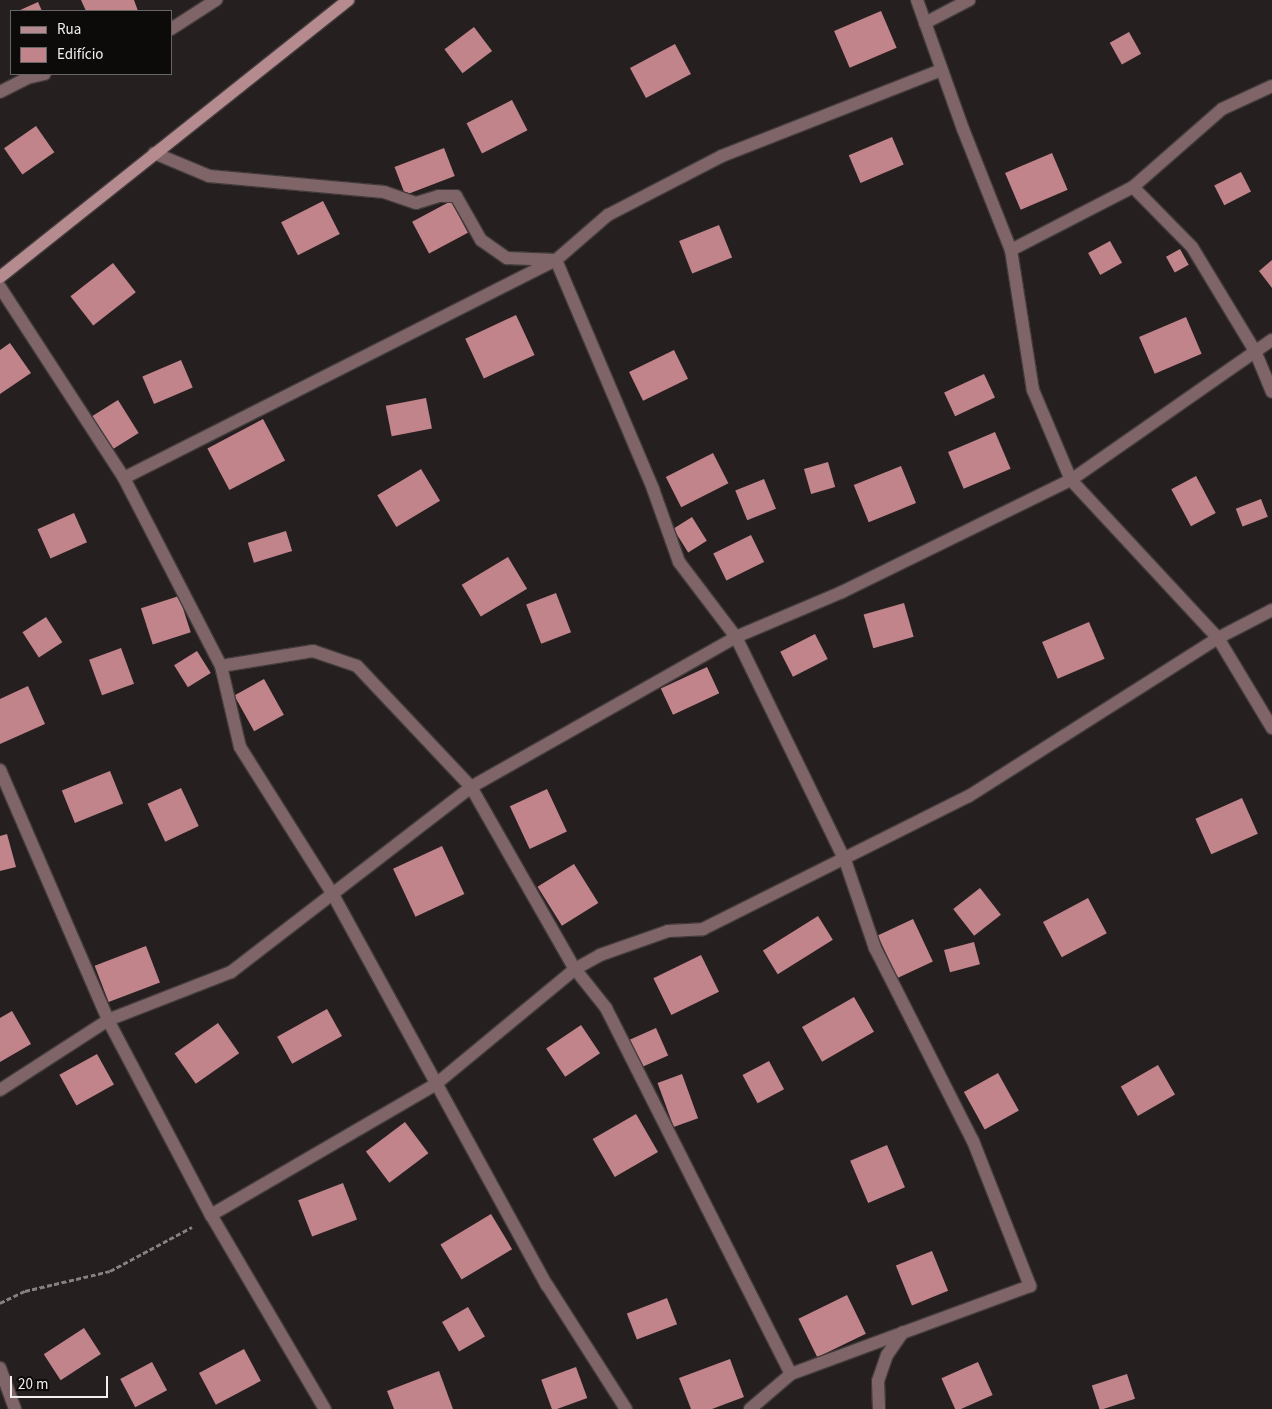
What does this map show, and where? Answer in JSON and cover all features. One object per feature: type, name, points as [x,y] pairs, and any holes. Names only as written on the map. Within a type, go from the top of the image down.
[{"type":"main road","points":[[0,277],[348,0]]},
{"type":"street","points":[[172,28],[216,0]]},
{"type":"street","points":[[917,0],[1012,250],[1033,390],[1072,480],[1218,638],[1272,728]]},
{"type":"street","points":[[925,23],[969,0]]},
{"type":"street","points":[[124,478],[556,260],[608,215],[722,156],[942,70]]},
{"type":"street","points":[[0,92],[27,78],[40,75]]},
{"type":"street","points":[[1012,250],[1133,187],[1222,109],[1272,86]]},
{"type":"street","points":[[154,153],[218,178],[384,192],[416,203],[439,196],[456,196],[481,240],[507,258],[556,260]]},
{"type":"street","points":[[1133,187],[1192,248],[1255,351],[1272,392]]},
{"type":"street","points":[[556,260],[653,489],[679,562],[736,637],[845,860],[876,948],[973,1141],[1030,1286],[791,1374],[750,1409]]},
{"type":"street","points":[[0,287],[124,478],[221,666],[240,747],[332,893],[547,1285],[626,1409]]},
{"type":"street","points":[[0,1090],[108,1020],[231,972],[471,787],[736,637],[842,592],[1072,480],[1272,340]]},
{"type":"street","points":[[211,1215],[436,1084],[575,969],[600,955],[668,931],[703,929],[845,860],[969,796],[1218,638],[1272,610]]},
{"type":"street","points":[[221,666],[314,651],[357,666],[471,787],[575,969],[606,1008],[791,1374]]},
{"type":"street","points":[[0,770],[108,1020],[211,1215],[324,1409]]},
{"type":"street","points":[[879,1409],[878,1381],[887,1356],[903,1332]]},
{"type":"street","points":[[0,1368],[15,1409]]},
{"type":"path","points":[[0,1302],[25,1291],[110,1272],[169,1242],[211,1215]]},
{"type":"building","points":[[81,0],[134,0],[138,10],[86,10]]},
{"type":"building","points":[[38,2],[42,10],[20,10]]},
{"type":"building","points":[[881,11],[897,48],[850,68],[834,31]]},
{"type":"building","points":[[474,27],[492,51],[463,73],[444,49]]},
{"type":"building","points":[[1129,32],[1141,54],[1122,65],[1110,43]]},
{"type":"building","points":[[675,44],[691,74],[646,98],[630,68]]},
{"type":"building","points":[[512,100],[527,130],[482,153],[467,123]]},
{"type":"building","points":[[36,126],[54,152],[22,175],[4,148]]},
{"type":"building","points":[[892,137],[904,165],[860,183],[849,155]]},
{"type":"building","points":[[444,148],[455,176],[405,195],[395,167]]},
{"type":"building","points":[[1052,153],[1068,190],[1021,210],[1005,173]]},
{"type":"building","points":[[1241,172],[1251,192],[1224,205],[1214,186]]},
{"type":"building","points":[[323,201],[340,234],[298,255],[281,222]]},
{"type":"building","points":[[451,201],[468,233],[429,253],[412,222]]},
{"type":"building","points":[[719,225],[732,257],[692,274],[679,241]]},
{"type":"building","points":[[1110,241],[1122,263],[1100,275],[1088,253]]},
{"type":"building","points":[[1180,249],[1189,265],[1175,273],[1166,257]]},
{"type":"building","points":[[1272,260],[1272,288],[1259,271]]},
{"type":"building","points":[[113,263],[136,292],[93,325],[70,296]]},
{"type":"building","points":[[516,315],[535,355],[484,379],[465,339]]},
{"type":"building","points":[[1186,317],[1202,354],[1155,374],[1139,337]]},
{"type":"building","points":[[10,343],[31,373],[0,394],[0,350]]},
{"type":"building","points":[[674,350],[688,379],[643,401],[629,372]]},
{"type":"building","points":[[181,360],[193,388],[154,404],[142,376]]},
{"type":"building","points":[[984,374],[995,398],[955,416],[944,393]]},
{"type":"building","points":[[426,398],[432,428],[392,436],[386,406]]},
{"type":"building","points":[[118,400],[139,433],[111,451],[90,417]]},
{"type":"building","points":[[263,419],[285,460],[229,490],[207,449]]},
{"type":"building","points":[[995,432],[1011,469],[964,489],[948,452]]},
{"type":"building","points":[[713,453],[728,483],[681,507],[666,477]]},
{"type":"building","points":[[828,462],[835,487],[811,494],[804,469]]},
{"type":"building","points":[[901,466],[916,503],[869,522],[854,485]]},
{"type":"building","points":[[421,469],[440,501],[396,527],[377,495]]},
{"type":"building","points":[[1196,476],[1216,513],[1191,526],[1171,489]]},
{"type":"building","points":[[764,479],[776,509],[747,520],[735,491]]},
{"type":"building","points":[[1261,499],[1268,517],[1243,526],[1236,509]]},
{"type":"building","points":[[74,513],[87,542],[50,559],[37,529]]},
{"type":"building","points":[[692,517],[707,541],[688,552],[673,529]]},
{"type":"building","points":[[286,531],[292,551],[254,563],[248,543]]},
{"type":"building","points":[[751,535],[764,562],[726,580],[713,553]]},
{"type":"building","points":[[508,557],[527,589],[481,617],[462,585]]},
{"type":"building","points":[[556,593],[571,632],[541,644],[526,604]]},
{"type":"building","points":[[179,596],[191,632],[153,645],[141,608]]},
{"type":"building","points":[[904,603],[914,637],[873,648],[864,615]]},
{"type":"building","points":[[46,617],[62,642],[39,657],[23,632]]},
{"type":"building","points":[[1089,622],[1105,659],[1058,679],[1042,642]]},
{"type":"building","points":[[815,634],[828,659],[793,677],[780,652]]},
{"type":"building","points":[[121,648],[134,684],[102,695],[89,660]]},
{"type":"building","points":[[197,651],[211,673],[188,687],[174,665]]},
{"type":"building","points":[[707,667],[719,693],[673,715],[661,689]]},
{"type":"building","points":[[264,679],[284,715],[254,731],[234,695]]},
{"type":"building","points":[[28,686],[45,724],[0,744],[0,699]]},
{"type":"building","points":[[110,771],[123,803],[75,823],[62,790]]},
{"type":"building","points":[[181,788],[199,826],[165,842],[147,804]]},
{"type":"building","points":[[547,789],[567,832],[530,849],[510,806]]},
{"type":"building","points":[[1242,798],[1258,834],[1211,854],[1195,819]]},
{"type":"building","points":[[7,834],[16,867],[0,871],[0,836]]},
{"type":"building","points":[[442,846],[464,894],[415,917],[393,869]]},
{"type":"building","points":[[574,864],[598,903],[562,926],[538,887]]},
{"type":"building","points":[[980,888],[1001,915],[974,936],[953,909]]},
{"type":"building","points":[[1088,898],[1107,933],[1062,957],[1043,922]]},
{"type":"building","points":[[818,916],[833,940],[778,974],[763,950]]},
{"type":"building","points":[[913,919],[933,962],[898,978],[878,935]]},
{"type":"building","points":[[974,942],[980,964],[950,972],[944,950]]},
{"type":"building","points":[[146,946],[160,982],[109,1002],[95,966]]},
{"type":"building","points":[[701,955],[719,992],[671,1015],[653,978]]},
{"type":"building","points":[[854,997],[874,1032],[822,1062],[802,1027]]},
{"type":"building","points":[[327,1009],[342,1036],[292,1064],[277,1037]]},
{"type":"building","points":[[12,1011],[31,1044],[0,1062],[0,1018]]},
{"type":"building","points":[[218,1023],[239,1053],[196,1084],[175,1053]]},
{"type":"building","points":[[581,1025],[600,1053],[565,1077],[546,1048]]},
{"type":"building","points":[[656,1028],[668,1055],[641,1068],[629,1040]]},
{"type":"building","points":[[97,1054],[114,1085],[76,1105],[59,1075]]},
{"type":"building","points":[[769,1061],[784,1089],[758,1103],[743,1075]]},
{"type":"building","points":[[1158,1065],[1175,1094],[1138,1116],[1121,1086]]},
{"type":"building","points":[[998,1073],[1019,1111],[985,1130],[964,1092]]},
{"type":"building","points":[[682,1074],[698,1118],[674,1127],[658,1083]]},
{"type":"building","points":[[636,1114],[658,1152],[615,1177],[593,1139]]},
{"type":"building","points":[[405,1122],[428,1153],[389,1183],[366,1151]]},
{"type":"building","points":[[887,1145],[905,1187],[868,1203],[850,1161]]},
{"type":"building","points":[[343,1183],[357,1219],[312,1237],[298,1200]]},
{"type":"building","points":[[491,1214],[512,1249],[462,1280],[440,1244]]},
{"type":"building","points":[[932,1251],[948,1291],[912,1305],[896,1266]]},
{"type":"building","points":[[847,1295],[866,1334],[817,1357],[798,1319]]},
{"type":"building","points":[[667,1298],[677,1324],[637,1340],[627,1313]]},
{"type":"building","points":[[468,1307],[485,1336],[459,1351],[442,1322]]},
{"type":"building","points":[[84,1328],[101,1354],[61,1380],[44,1354]]},
{"type":"building","points":[[244,1349],[261,1381],[216,1405],[199,1373]]},
{"type":"building","points":[[730,1359],[744,1397],[712,1409],[691,1409],[679,1378]]},
{"type":"building","points":[[152,1362],[167,1390],[135,1407],[120,1379]]},
{"type":"building","points":[[978,1362],[993,1395],[961,1409],[955,1409],[941,1378]]},
{"type":"building","points":[[576,1367],[587,1398],[557,1409],[552,1409],[541,1380]]},
{"type":"building","points":[[439,1371],[453,1409],[394,1409],[387,1391]]},
{"type":"building","points":[[1127,1374],[1135,1399],[1099,1409],[1092,1385]]}]
